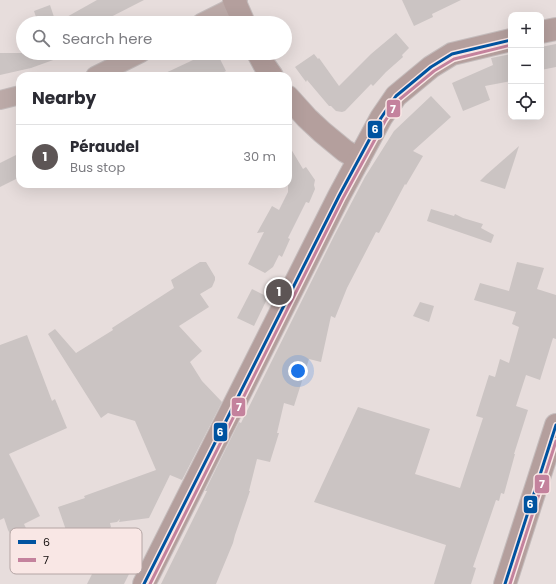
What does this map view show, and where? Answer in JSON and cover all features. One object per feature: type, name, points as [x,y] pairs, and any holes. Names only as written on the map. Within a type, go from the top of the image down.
[{"type":"main road","points":[[235,1],[241,16]]},
{"type":"main road","points":[[544,31],[556,29]]},
{"type":"main road","points":[[144,584],[359,158],[381,118],[396,96],[431,67],[452,54],[508,41]]},
{"type":"main road","points":[[262,60],[269,72]]},
{"type":"main road","points":[[292,101],[322,132],[345,151],[359,158]]},
{"type":"main road","points":[[505,584],[556,425]]},
{"type":"street","points":[[215,16],[227,10],[235,1]]},
{"type":"street","points":[[103,72],[127,60]]},
{"type":"street","points":[[0,100],[16,96]]},
{"type":"building","points":[[97,0],[144,0],[113,16],[68,16]]},
{"type":"building","points":[[402,0],[461,0],[432,14],[433,17],[414,26]]},
{"type":"building","points":[[50,5],[54,16],[36,16],[34,11]]},
{"type":"building","points":[[396,33],[409,48],[402,55],[403,57],[373,86],[371,84],[345,111],[336,111],[329,106],[307,80],[306,82],[295,67],[314,54],[318,59],[319,58],[339,86],[371,54]]},
{"type":"building","points":[[556,44],[556,67],[544,69],[544,46]]},
{"type":"building","points":[[0,53],[16,53],[16,60],[53,60],[31,68],[0,75]]},
{"type":"building","points":[[508,55],[508,82],[485,86],[490,100],[463,111],[452,83],[493,65],[491,58]]},
{"type":"building","points":[[193,60],[220,60],[226,71],[224,72],[168,72]]},
{"type":"building","points":[[431,96],[451,117],[413,151],[423,156],[406,185],[405,184],[379,233],[376,232],[347,288],[335,318],[331,316],[321,362],[309,359],[294,406],[284,403],[277,433],[279,433],[270,462],[257,459],[250,491],[233,543],[216,584],[161,584],[239,422],[241,423],[365,177],[394,131]]},
{"type":"building","points":[[519,146],[505,189],[480,181],[486,175]]},
{"type":"building","points":[[292,151],[303,169],[306,167],[315,180],[315,189],[309,203],[306,202],[288,238],[290,239],[282,257],[279,255],[273,267],[265,273],[248,264],[264,232],[257,233],[272,206],[279,210],[288,192],[288,188],[292,188]]},
{"type":"building","points":[[16,155],[16,179],[0,187],[0,163]]},
{"type":"building","points":[[431,209],[454,216],[455,214],[483,224],[481,228],[494,235],[491,243],[427,221]]},
{"type":"building","points":[[200,262],[206,262],[215,277],[212,287],[200,294],[209,307],[179,326],[202,351],[190,362],[202,381],[222,402],[182,480],[170,475],[149,518],[119,522],[120,519],[117,522],[110,523],[110,528],[65,528],[58,507],[156,470],[135,421],[108,413],[101,418],[48,334],[55,329],[76,353],[113,330],[112,328],[174,288],[171,280]]},
{"type":"building","points":[[517,262],[544,268],[537,289],[556,295],[556,339],[553,338],[540,380],[526,375],[516,406],[528,410],[514,454],[504,494],[501,493],[499,501],[496,500],[473,567],[476,568],[471,584],[434,584],[446,545],[314,502],[358,407],[430,429],[415,474],[460,488],[483,418],[476,416],[489,375],[495,377],[500,359],[509,363],[519,327],[512,324],[516,312],[474,300],[480,283],[509,291]]},
{"type":"building","points":[[252,289],[268,297],[254,326],[237,318]]},
{"type":"building","points":[[420,302],[434,306],[429,322],[413,316]]},
{"type":"building","points":[[27,335],[52,401],[55,399],[67,428],[9,454],[40,516],[24,524],[26,528],[10,528],[10,534],[4,518],[0,520],[0,345]]},
{"type":"building","points":[[92,574],[129,574],[124,584],[87,584]]},
{"type":"transit line","name":"6","points":[[144,584],[339,196],[381,118],[396,96],[431,67],[452,54],[508,41]]},
{"type":"transit line","name":"7","points":[[150,584],[343,198],[385,121],[400,99],[434,71],[454,59],[508,46]]},
{"type":"transit line","name":"6","points":[[505,584],[556,425]]},
{"type":"transit line","name":"7","points":[[510,584],[556,441]]},
{"type":"place","name":"Péraudel","points":[[279,292]]}]
